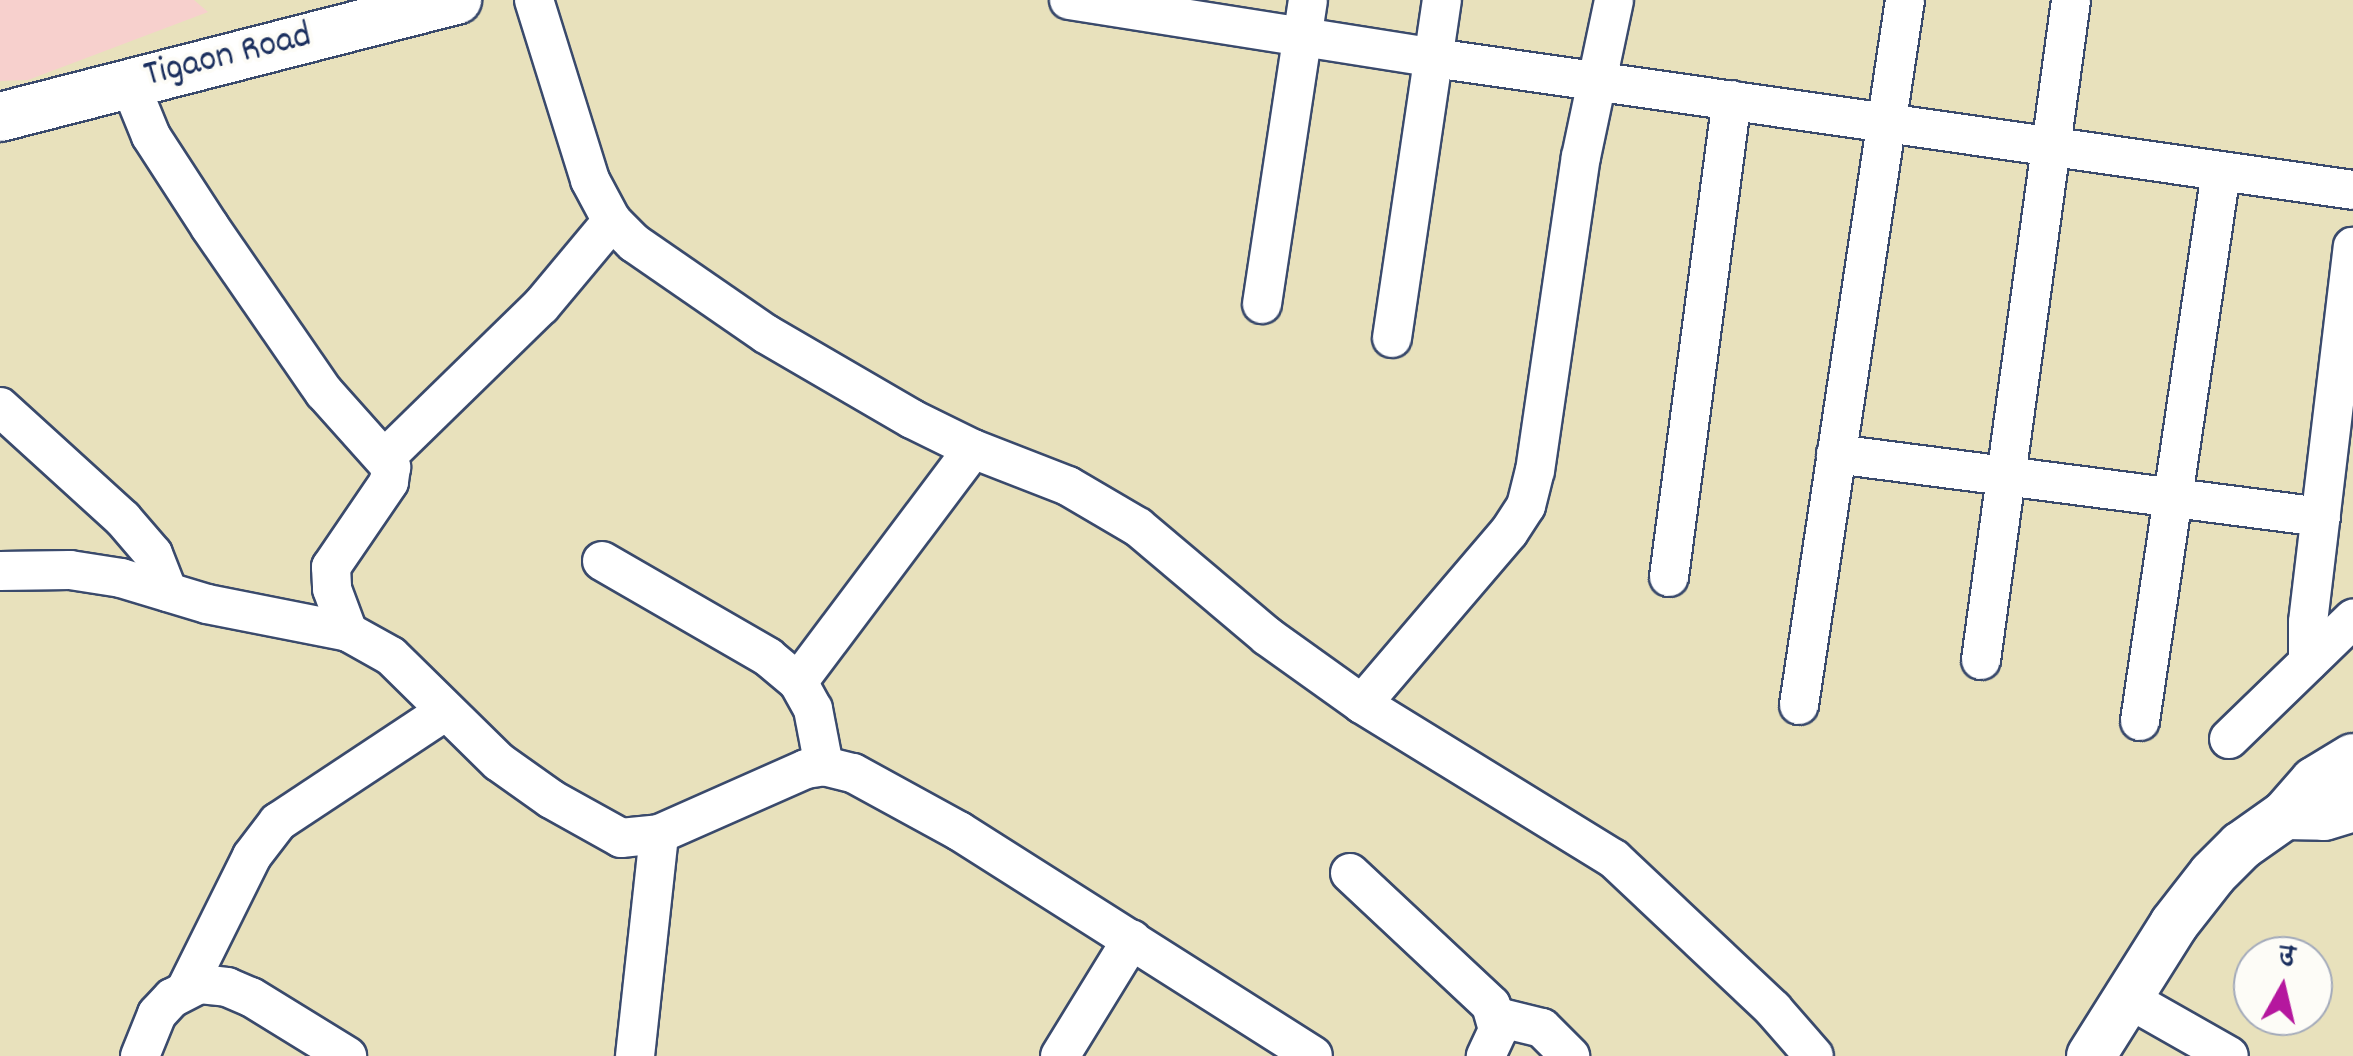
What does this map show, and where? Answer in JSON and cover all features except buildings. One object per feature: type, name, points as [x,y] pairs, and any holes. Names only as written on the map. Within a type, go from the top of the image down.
[{"type":"street","points":[[0,93],[335,0]]},
{"type":"street","name":"Tigaon Road","points":[[0,118],[456,0]]},
{"type":"street","points":[[534,0],[590,180],[612,221],[634,243],[766,334],[973,449],[1068,486],[1138,527],[1267,636],[1362,704],[1614,859],[1773,1009],[1814,1056]]},
{"type":"street","points":[[1069,0],[1172,8],[1303,38],[2353,190]]},
{"type":"street","points":[[1262,304],[1308,0]]},
{"type":"street","points":[[1392,338],[1442,0]]},
{"type":"street","points":[[1362,704],[1509,532],[1526,506],[1538,452],[1581,157],[1614,0]]},
{"type":"street","points":[[1799,706],[1890,124],[1905,0]]},
{"type":"street","points":[[1980,660],[2071,0]]},
{"type":"street","points":[[129,82],[151,136],[210,227],[324,392],[390,467],[388,482],[331,567],[332,590],[348,632]]},
{"type":"street","points":[[1669,576],[1732,100]]},
{"type":"street","points":[[2140,721],[2222,172]]},
{"type":"street","points":[[385,458],[541,306],[612,221]]},
{"type":"street","points":[[2308,662],[2320,517],[2353,247]]},
{"type":"street","points":[[0,407],[123,519],[153,554],[168,592]]},
{"type":"street","points":[[798,682],[973,449]]},
{"type":"street","points":[[1836,454],[2320,517]]},
{"type":"street","points":[[602,561],[768,657],[798,682],[813,709],[824,766]]},
{"type":"street","points":[[0,570],[70,570],[121,578],[348,632],[391,656],[499,762],[605,832],[640,839],[659,834],[806,769],[824,766],[880,786],[1132,938],[1295,1051]]},
{"type":"street","points":[[2228,739],[2353,619]]},
{"type":"street","points":[[140,1056],[157,1014],[186,989],[252,856],[278,822],[444,712]]},
{"type":"street","points":[[2090,1056],[2213,874],[2241,846],[2285,814],[2314,781],[2353,758]]},
{"type":"street","points":[[2285,814],[2324,816],[2353,807]]},
{"type":"street","points":[[636,1056],[659,834]]},
{"type":"street","points":[[1350,874],[1482,994],[1498,1017],[1496,1041],[1486,1056]]},
{"type":"street","points":[[1060,1056],[1132,938]]},
{"type":"street","points":[[186,989],[214,984],[250,997],[346,1056]]},
{"type":"street","points":[[2126,998],[2229,1056]]},
{"type":"street","points":[[1498,1017],[1542,1028],[1570,1056]]},
{"type":"shaded area","points":[[0,0],[194,0],[208,12],[28,80],[0,81]]}]
